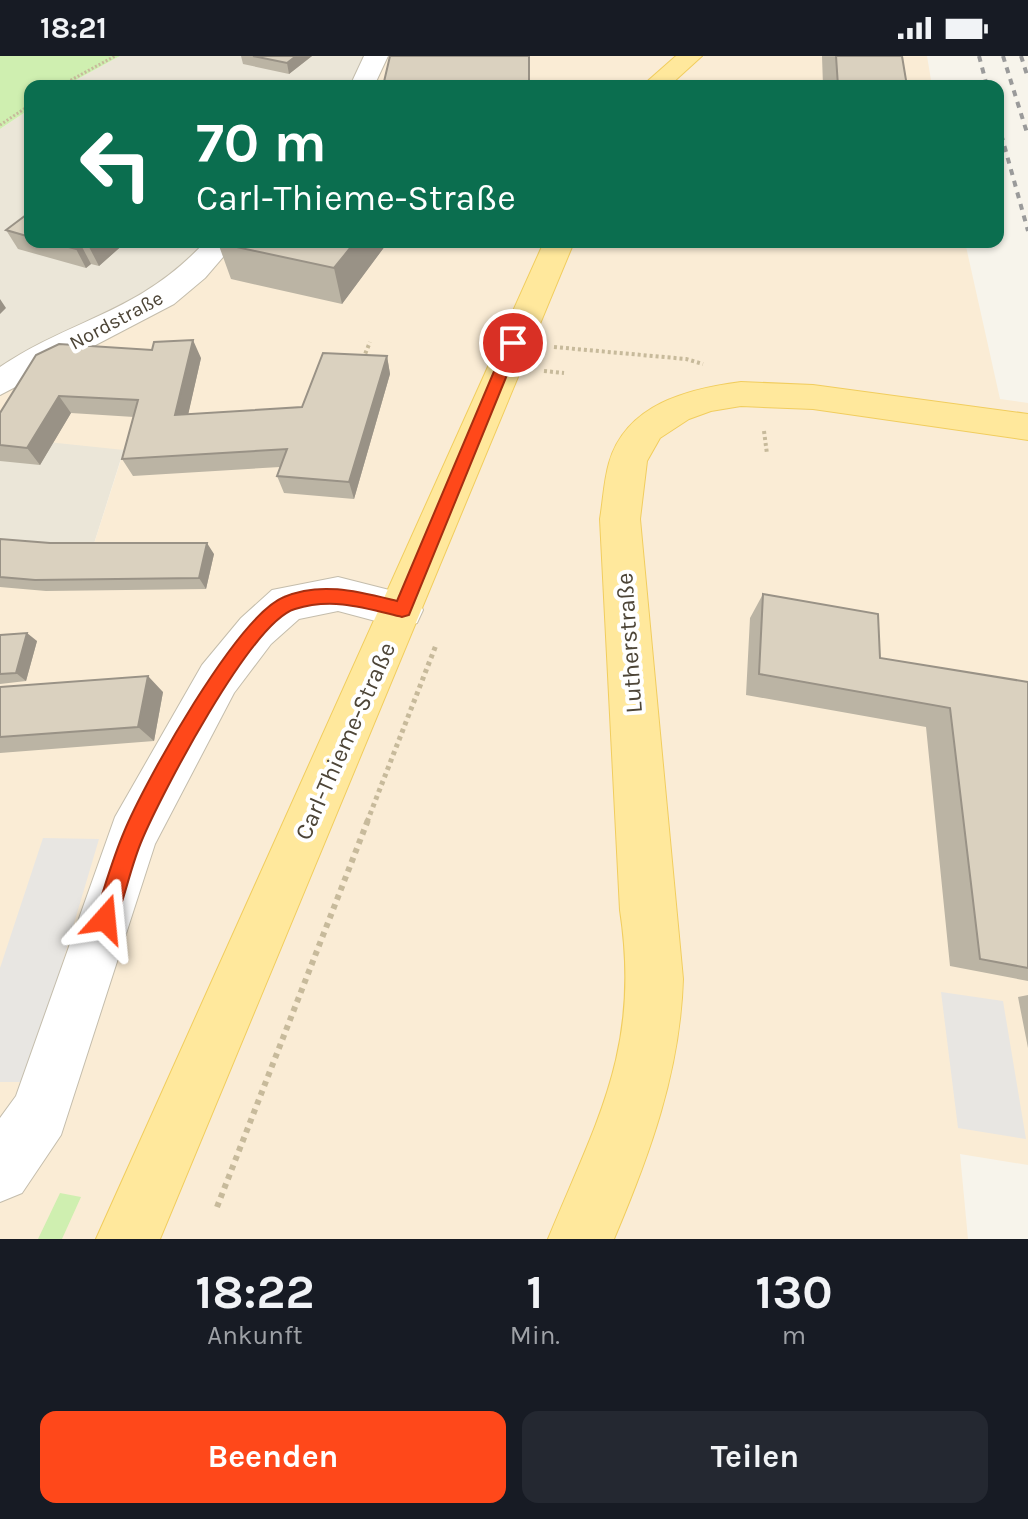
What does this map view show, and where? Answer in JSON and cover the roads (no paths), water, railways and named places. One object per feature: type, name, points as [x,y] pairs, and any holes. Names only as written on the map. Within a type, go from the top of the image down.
[{"type":"main road","points":[[661,80],[686,57]]},
{"type":"main road","name":"Carl-Thieme-Straße","points":[[128,1239],[421,624],[513,343],[556,248]]},
{"type":"main road","name":"Lutherstraße","points":[[580,1239],[624,1139],[647,1065],[656,975],[647,910],[620,519],[628,461],[647,429],[676,410],[707,399],[741,394],[813,397],[1028,427]]},
{"type":"street","points":[[365,80],[376,56]]},
{"type":"street","name":"Nordstraße","points":[[0,383],[41,358],[161,299],[181,284],[215,248]]},
{"type":"street","points":[[0,1171],[40,1114],[133,835],[218,679],[256,631],[287,603],[338,594],[421,624]]},
{"type":"railway","points":[[979,56],[985,80]]},
{"type":"railway","points":[[1003,56],[1028,136]]},
{"type":"railway","points":[[1021,56],[1028,78]]},
{"type":"railway","points":[[1004,145],[1028,231]]}]
